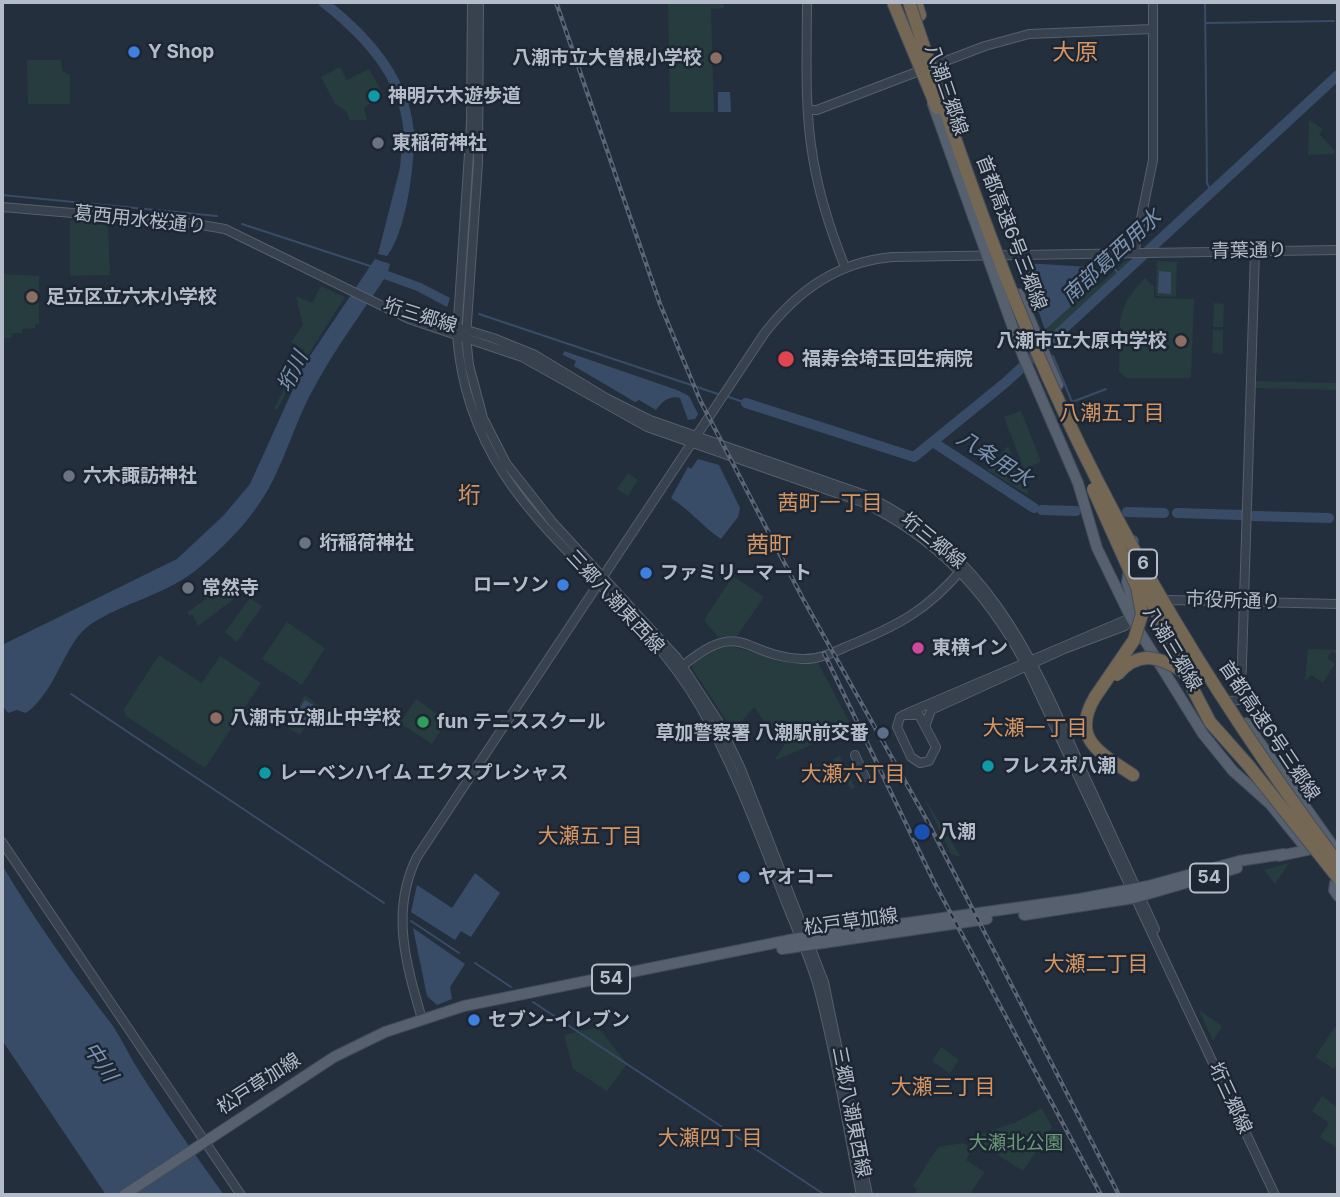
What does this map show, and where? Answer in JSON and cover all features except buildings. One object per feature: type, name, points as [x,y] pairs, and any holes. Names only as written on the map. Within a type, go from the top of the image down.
[{"type":"highway","name":"首都高速6号三郷線","points":[[898,2],[1010,309],[1093,489],[1138,573],[1184,672],[1249,766],[1338,884]]},
{"type":"highway","name":"首都高速6号三郷線","points":[[913,2],[992,240],[1044,368],[1111,505],[1177,624],[1338,863]]},
{"type":"highway","points":[[1093,489],[1137,587],[1142,614],[1133,639],[1098,698],[1091,724],[1096,740],[1135,769]]},
{"type":"highway","points":[[1098,698],[1118,674],[1138,658],[1154,658],[1184,672]]},
{"type":"highway","points":[[1230,706],[1337,850]]},
{"type":"main road","name":"八潮三郷線","points":[[898,2],[984,255],[1030,373],[1078,483],[1097,548],[1131,618],[1203,734],[1233,771],[1270,804],[1311,850]]},
{"type":"main road","name":"八潮三郷線","points":[[913,2],[1001,255],[1067,407],[1134,539],[1230,706]]},
{"type":"main road","points":[[1131,618],[1135,610],[1128,576],[1134,539]]},
{"type":"main road","name":"松戸草加線","points":[[124,1195],[334,1057],[422,1019],[479,1002],[805,941],[1078,908],[1239,861],[1311,850],[1337,850]]},
{"type":"main road","points":[[1338,884],[1334,890],[1338,896]]},
{"type":"street","name":"三郷八潮東西線","points":[[472,2],[470,149],[462,332],[468,397],[485,446],[523,503],[600,580],[679,668],[744,787],[831,1006],[868,1195]]},
{"type":"street","name":"三郷八潮東西線","points":[[462,332],[478,163],[479,2]]},
{"type":"street","points":[[807,2],[808,110],[813,159],[823,204],[845,267]]},
{"type":"street","points":[[1134,253],[1153,160],[1153,2]]},
{"type":"street","points":[[808,110],[817,110],[985,46],[1029,34],[1152,29]]},
{"type":"street","name":"葛西用水桜通り","points":[[2,206],[221,228],[375,301]]},
{"type":"street","name":"青葉通り","points":[[422,1019],[401,937],[401,909],[413,865],[694,439],[786,307],[828,275],[845,267],[892,257],[1338,250]]},
{"type":"street","points":[[1230,706],[1241,694],[1255,251]]},
{"type":"street","name":"垳三郷線","points":[[375,301],[409,319],[535,355],[628,409],[694,439],[865,495],[929,533],[1000,607],[1029,662],[1275,1195]]},
{"type":"street","points":[[679,668],[709,646],[726,641],[743,642],[795,658],[820,657],[906,621],[932,600],[963,568]]},
{"type":"street","name":"市役所通り","points":[[1029,662],[1169,600],[1338,604]]},
{"type":"street","points":[[1029,662],[931,710],[926,718],[927,727],[936,752],[929,761],[920,762],[911,757],[897,727],[898,719],[1029,662]]},
{"type":"street","points":[[903,715],[919,715],[927,727]]},
{"type":"street","points":[[855,755],[865,777]]},
{"type":"street","points":[[2,842],[241,1195]]},
{"type":"street","name":"三郷八潮東西線","points":[[805,941],[835,1059],[861,1195]]},
{"type":"green space","points":[[668,2],[723,2],[724,8],[711,9],[714,112],[670,112]]},
{"type":"green space","points":[[27,60],[61,60],[62,71],[70,75],[70,104],[28,104]]},
{"type":"green space","points":[[340,67],[347,80],[369,69],[380,88],[378,98],[364,108],[367,120],[350,120],[346,111],[335,104],[321,77]]},
{"type":"green space","points":[[1309,120],[1323,129],[1319,134],[1335,151],[1334,154],[1308,155]]},
{"type":"green space","points":[[70,220],[108,222],[110,275],[70,276]]},
{"type":"green space","points":[[1131,260],[1048,337],[1045,330],[1095,284],[1098,286],[1125,261]]},
{"type":"green space","points":[[1157,261],[1177,262],[1176,297],[1156,296]]},
{"type":"green space","points":[[4,274],[39,276],[39,324],[35,324],[35,328],[22,329],[22,333],[12,333],[11,338],[2,338]]},
{"type":"green space","points":[[1145,278],[1154,287],[1154,298],[1194,299],[1191,378],[1126,378],[1119,371],[1120,321],[1127,300]]},
{"type":"green space","points":[[321,286],[345,297],[297,372],[277,410],[274,409],[304,350],[291,342],[303,325],[296,296],[312,303]]},
{"type":"green space","points":[[1214,303],[1224,304],[1223,327],[1213,327]]},
{"type":"green space","points":[[1213,330],[1223,330],[1223,354],[1212,353]]},
{"type":"green space","points":[[1254,381],[1338,383],[1338,390],[1254,388]]},
{"type":"green space","points":[[1021,411],[1041,462],[1024,469],[1004,417]]},
{"type":"green space","points":[[1008,446],[1028,491],[1028,495],[987,470]]},
{"type":"green space","points":[[628,473],[638,480],[628,496],[617,489]]},
{"type":"green space","points":[[733,576],[764,597],[737,636],[718,637],[704,620]]},
{"type":"green space","points":[[210,585],[234,599],[198,626],[193,615],[188,615],[188,612],[207,598],[202,591]]},
{"type":"green space","points":[[250,598],[262,606],[237,642],[225,632]]},
{"type":"green space","points":[[287,622],[325,648],[302,685],[262,659]]},
{"type":"green space","points":[[731,646],[791,663],[818,663],[852,727],[774,761],[789,738],[764,721],[754,707],[733,731],[692,668],[693,663],[712,651]]},
{"type":"green space","points":[[1308,649],[1338,650],[1338,654],[1332,651],[1327,658],[1335,664],[1323,683],[1311,675],[1305,681]]},
{"type":"green space","points":[[159,655],[202,683],[220,656],[261,683],[205,768],[126,716],[124,709]]},
{"type":"green space","points":[[305,695],[319,706],[300,735],[287,727]]},
{"type":"green space","name":"fun テニススクール","points":[[416,699],[447,721],[432,744],[400,723]]},
{"type":"green space","points":[[840,756],[855,788],[851,789],[833,759]]},
{"type":"green space","points":[[923,796],[961,857],[951,854]]},
{"type":"green space","points":[[1289,863],[1275,884],[1264,870]]},
{"type":"green space","points":[[1199,1010],[1222,1026],[1213,1041]]},
{"type":"green space","points":[[598,1027],[627,1064],[607,1091],[573,1069],[564,1035]]},
{"type":"green space","points":[[1335,1027],[1338,1030],[1338,1062],[1334,1069],[1315,1057]]},
{"type":"green space","points":[[941,1047],[959,1060],[950,1073],[932,1061]]},
{"type":"green space","points":[[1322,1096],[1338,1108],[1337,1148],[1320,1137],[1329,1123],[1312,1111]]},
{"type":"green space","name":"大瀬北公園","points":[[1042,1108],[1052,1127],[1023,1171],[977,1142],[978,1135],[1014,1123]]},
{"type":"green space","points":[[963,1143],[972,1149],[966,1160],[985,1172],[969,1195],[913,1195],[917,1189],[913,1186],[938,1147]]},
{"type":"water","points":[[718,92],[730,92],[731,112],[718,112]]},
{"type":"water","points":[[414,129],[413,159],[405,213],[387,256],[378,254],[400,168],[403,134]]},
{"type":"water","points":[[375,259],[390,264],[388,271],[421,283],[450,298],[447,307],[417,291],[384,279],[323,372],[267,491],[240,529],[207,561],[183,579],[91,624],[81,632],[37,703],[26,713],[17,710],[8,713],[2,705],[2,645],[177,559],[224,515],[250,484],[304,365]]},
{"type":"water","points":[[1025,263],[1089,267],[1098,276],[1093,281],[1095,284],[1045,330],[1023,267]]},
{"type":"water","points":[[1159,271],[1171,272],[1171,294],[1158,293]]},
{"type":"water","points":[[564,351],[677,390],[689,396],[698,414],[695,419],[688,420],[680,398],[672,397],[666,400],[656,410],[639,400],[635,402],[574,366],[576,361],[563,355]]},
{"type":"water","points":[[698,459],[719,465],[740,508],[738,517],[721,539],[671,498],[688,467],[691,469]]},
{"type":"water","points":[[305,700],[316,707],[304,724],[294,717]]},
{"type":"water","name":"中川","points":[[2,865],[55,947],[113,1026],[156,1097],[224,1195],[106,1195],[2,1040]]},
{"type":"water","points":[[475,873],[500,893],[471,937],[461,931],[455,940],[411,912],[417,885],[452,908]]},
{"type":"water","points":[[413,928],[465,964],[450,987],[452,999],[437,1005],[427,996]]},
{"type":"waterway","name":"垳川","points":[[323,2],[356,30],[394,81],[407,121],[409,143]]},
{"type":"waterway","points":[[1205,2],[1207,183],[1211,191]]},
{"type":"waterway","points":[[1206,23],[1334,21]]},
{"type":"waterway","name":"南部葛西用水","points":[[746,403],[914,457],[1005,383],[1338,75]]},
{"type":"waterway","points":[[2,195],[217,216]]},
{"type":"waterway","points":[[242,224],[370,266]]},
{"type":"waterway","points":[[1101,268],[1110,264],[1120,275]]},
{"type":"waterway","points":[[479,314],[721,395]]},
{"type":"waterway","name":"南部葛西用水","points":[[1049,340],[1049,348]]},
{"type":"waterway","points":[[1053,356],[1072,402],[1106,389]]},
{"type":"waterway","points":[[726,396],[746,403]]},
{"type":"waterway","name":"八条用水","points":[[933,442],[1034,508]]},
{"type":"waterway","name":"八条用水","points":[[1042,510],[1076,511]]},
{"type":"waterway","name":"八条用水","points":[[1127,512],[1164,513]]},
{"type":"waterway","name":"八条用水","points":[[1177,513],[1242,515]]},
{"type":"waterway","name":"八条用水","points":[[1254,516],[1329,518]]},
{"type":"waterway","points":[[71,694],[384,903]]},
{"type":"waterway","points":[[411,921],[459,953]]},
{"type":"waterway","points":[[475,963],[511,987]]},
{"type":"waterway","points":[[533,1002],[825,1195]]},
{"type":"railway","points":[[556,2],[660,304],[700,400],[802,597],[929,824],[1119,1195]]},
{"type":"railway","points":[[824,653],[934,882],[1101,1195]]},
{"type":"place","name":"Y Shop","points":[[134,52]]},
{"type":"place","name":"八潮市立大曽根小学校","points":[[716,58]]},
{"type":"place","name":"神明六木遊歩道","points":[[374,96]]},
{"type":"place","name":"東稲荷神社","points":[[378,143]]},
{"type":"place","name":"足立区立六木小学校","points":[[32,297]]},
{"type":"place","name":"八潮市立大原中学校","points":[[1181,341]]},
{"type":"place","name":"福寿会埼玉回生病院","points":[[786,359]]},
{"type":"place","name":"六木諏訪神社","points":[[69,476]]},
{"type":"place","name":"垳稲荷神社","points":[[305,543]]},
{"type":"place","name":"ファミリーマート","points":[[646,573]]},
{"type":"place","name":"ローソン","points":[[563,585]]},
{"type":"place","name":"常然寺","points":[[188,588]]},
{"type":"place","name":"東横イン","points":[[918,648]]},
{"type":"place","name":"八潮市立潮止中学校","points":[[216,718]]},
{"type":"place","name":"fun テニススクール","points":[[423,722]]},
{"type":"place","name":"草加警察署 八潮駅前交番","points":[[883,733]]},
{"type":"place","name":"フレスポ八潮","points":[[988,766]]},
{"type":"place","name":"レーベンハイム エクスプレシャス","points":[[265,773]]},
{"type":"place","name":"八潮","points":[[922,832]]},
{"type":"place","name":"ヤオコー","points":[[744,877]]},
{"type":"place","name":"セブン-イレブン","points":[[474,1020]]},
{"type":"district","name":"大原","points":[[1075,53]]},
{"type":"district","name":"八潮五丁目","points":[[1112,414]]},
{"type":"district","name":"垳","points":[[469,496]]},
{"type":"district","name":"茜町一丁目","points":[[830,504]]},
{"type":"district","name":"茜町","points":[[769,546]]},
{"type":"district","name":"大瀬一丁目","points":[[1035,729]]},
{"type":"district","name":"大瀬六丁目","points":[[853,775]]},
{"type":"district","name":"大瀬五丁目","points":[[590,837]]},
{"type":"district","name":"大瀬二丁目","points":[[1096,965]]},
{"type":"district","name":"大瀬三丁目","points":[[943,1088]]},
{"type":"district","name":"大瀬四丁目","points":[[710,1139]]}]
